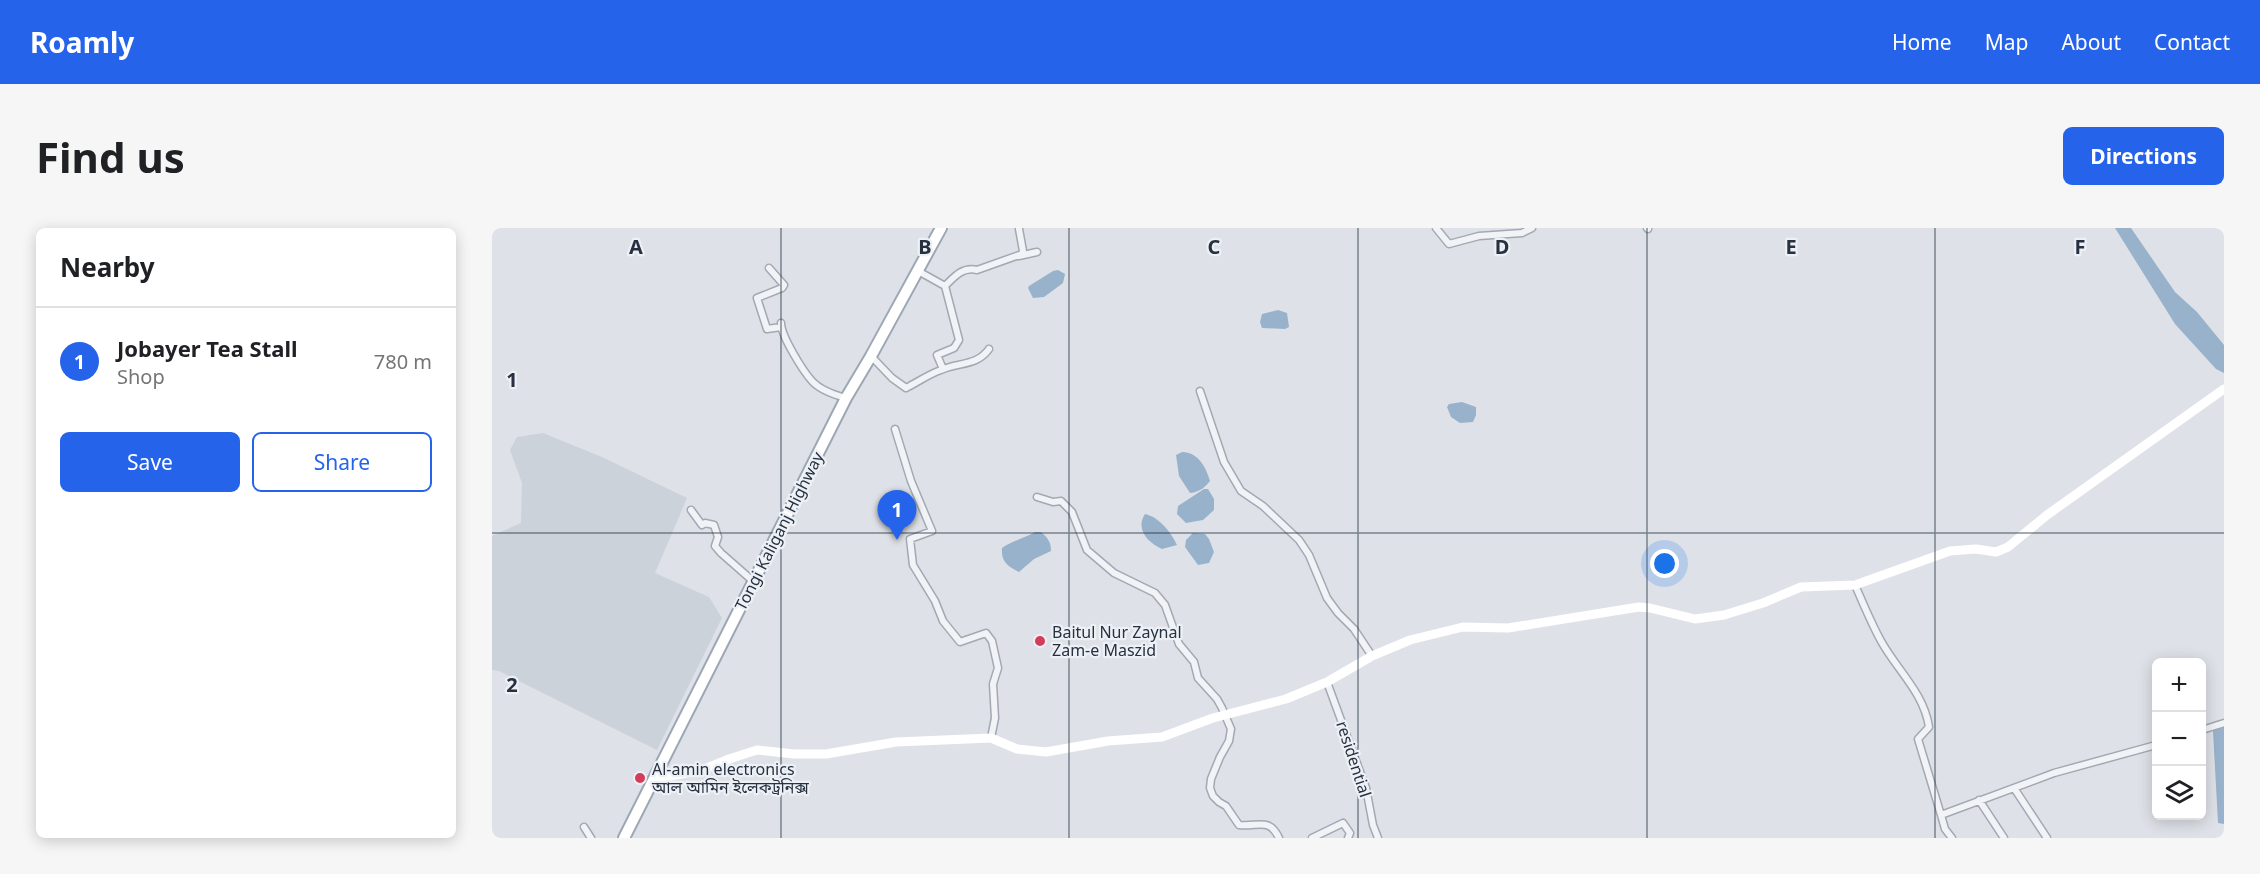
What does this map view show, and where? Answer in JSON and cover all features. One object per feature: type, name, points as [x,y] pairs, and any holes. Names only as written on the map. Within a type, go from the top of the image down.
[{"type":"main road","name":"Tongi Kaliganj Highway","points":[[624,838],[846,398],[941,228]]},
{"type":"street","points":[[1436,228],[1449,244],[1479,236],[1522,233],[1532,228]]},
{"type":"street","points":[[1018,256],[1023,251],[1019,229]]},
{"type":"street","points":[[945,286],[962,271],[971,268],[977,270],[1036,252]]},
{"type":"street","points":[[769,268],[784,285],[782,288],[757,298],[767,329],[781,325],[813,383],[846,398]]},
{"type":"street","points":[[918,271],[945,286],[960,340],[954,348],[938,355],[943,369]]},
{"type":"street","points":[[871,356],[891,378],[906,388],[943,369],[982,358],[989,349]]},
{"type":"street","points":[[655,779],[702,770],[757,750],[794,754],[826,754],[896,742],[991,738],[1017,749],[1046,752],[1107,741],[1162,737],[1224,716],[1286,699],[1327,682],[1371,656],[1410,640],[1463,627],[1508,628],[1639,607],[1695,619],[1724,615],[1763,603],[1801,587],[1855,585],[1950,551],[1976,549],[1996,552],[2008,547],[2047,515],[2224,389]]},
{"type":"street","points":[[1200,391],[1224,462],[1241,491],[1263,506],[1299,540],[1309,555],[1327,598],[1354,629],[1371,656]]},
{"type":"street","points":[[895,429],[911,481],[933,531],[910,539],[913,566],[935,601],[943,621],[960,642],[986,633],[994,648],[998,668],[993,684],[995,718],[991,738]]},
{"type":"street","points":[[1037,497],[1053,502],[1061,501],[1072,512],[1088,550],[1114,573],[1155,592],[1165,605],[1179,644],[1194,662],[1198,678],[1217,699],[1231,729],[1229,741],[1211,779],[1210,788],[1213,796],[1226,806],[1239,825],[1268,824],[1274,826],[1279,838]]},
{"type":"street","points":[[691,510],[702,525],[705,523],[714,525],[718,537],[715,546],[754,582]]},
{"type":"street","points":[[1855,585],[1881,641],[1927,712],[1929,727],[1918,739],[1941,815],[1952,838]]},
{"type":"street","name":"residential","points":[[1327,682],[1366,788],[1373,825],[1378,838]]},
{"type":"street","points":[[2206,729],[2224,723]]},
{"type":"street","points":[[1941,815],[2054,773],[2152,745]]},
{"type":"street","points":[[2013,788],[2047,838]]},
{"type":"street","points":[[1979,800],[2004,838]]},
{"type":"street","points":[[1312,838],[1343,823],[1350,833],[1348,838]]},
{"type":"street","points":[[584,827],[591,838]]},
{"type":"shaded area","points":[[543,433],[602,457],[687,498],[655,573],[709,597],[722,618],[657,750],[499,671],[492,670],[492,536],[521,523],[522,483],[510,450],[517,437]]},
{"type":"water","points":[[2115,228],[2131,228],[2175,292],[2197,312],[2224,345],[2224,373],[2216,369],[2175,324]]},
{"type":"water","points":[[1058,270],[1065,274],[1063,283],[1044,297],[1033,298],[1029,286]]},
{"type":"water","points":[[1278,310],[1287,313],[1289,327],[1285,329],[1262,328],[1260,322],[1262,314]]},
{"type":"water","points":[[1462,402],[1476,407],[1473,422],[1460,423],[1451,417],[1447,407],[1449,404]]},
{"type":"water","points":[[1182,452],[1197,457],[1204,466],[1210,481],[1197,492],[1190,493],[1179,476],[1176,455]]},
{"type":"water","points":[[1204,489],[1208,489],[1214,499],[1214,510],[1203,520],[1186,523],[1177,514],[1178,506]]},
{"type":"water","points":[[1145,514],[1155,518],[1164,526],[1177,545],[1162,549],[1152,543],[1142,530],[1141,525]]},
{"type":"water","points":[[1035,532],[1041,532],[1047,538],[1051,551],[1034,559],[1019,572],[1011,568],[1003,557],[1002,548]]},
{"type":"water","points":[[1193,533],[1205,534],[1209,539],[1214,552],[1209,563],[1198,565],[1185,547],[1186,540]]},
{"type":"water","points":[[2224,724],[2224,824],[2218,823],[2213,731]]},
{"type":"place","name":"Jobayer Tea Stall","points":[[897,540]]},
{"type":"place","name":"Baitul Nur Zaynal Zam-e Maszid","points":[[1040,641]]},
{"type":"place","name":"Al-amin electronics আল আমিন ইলেকট্রনিক্স","points":[[640,778]]}]
